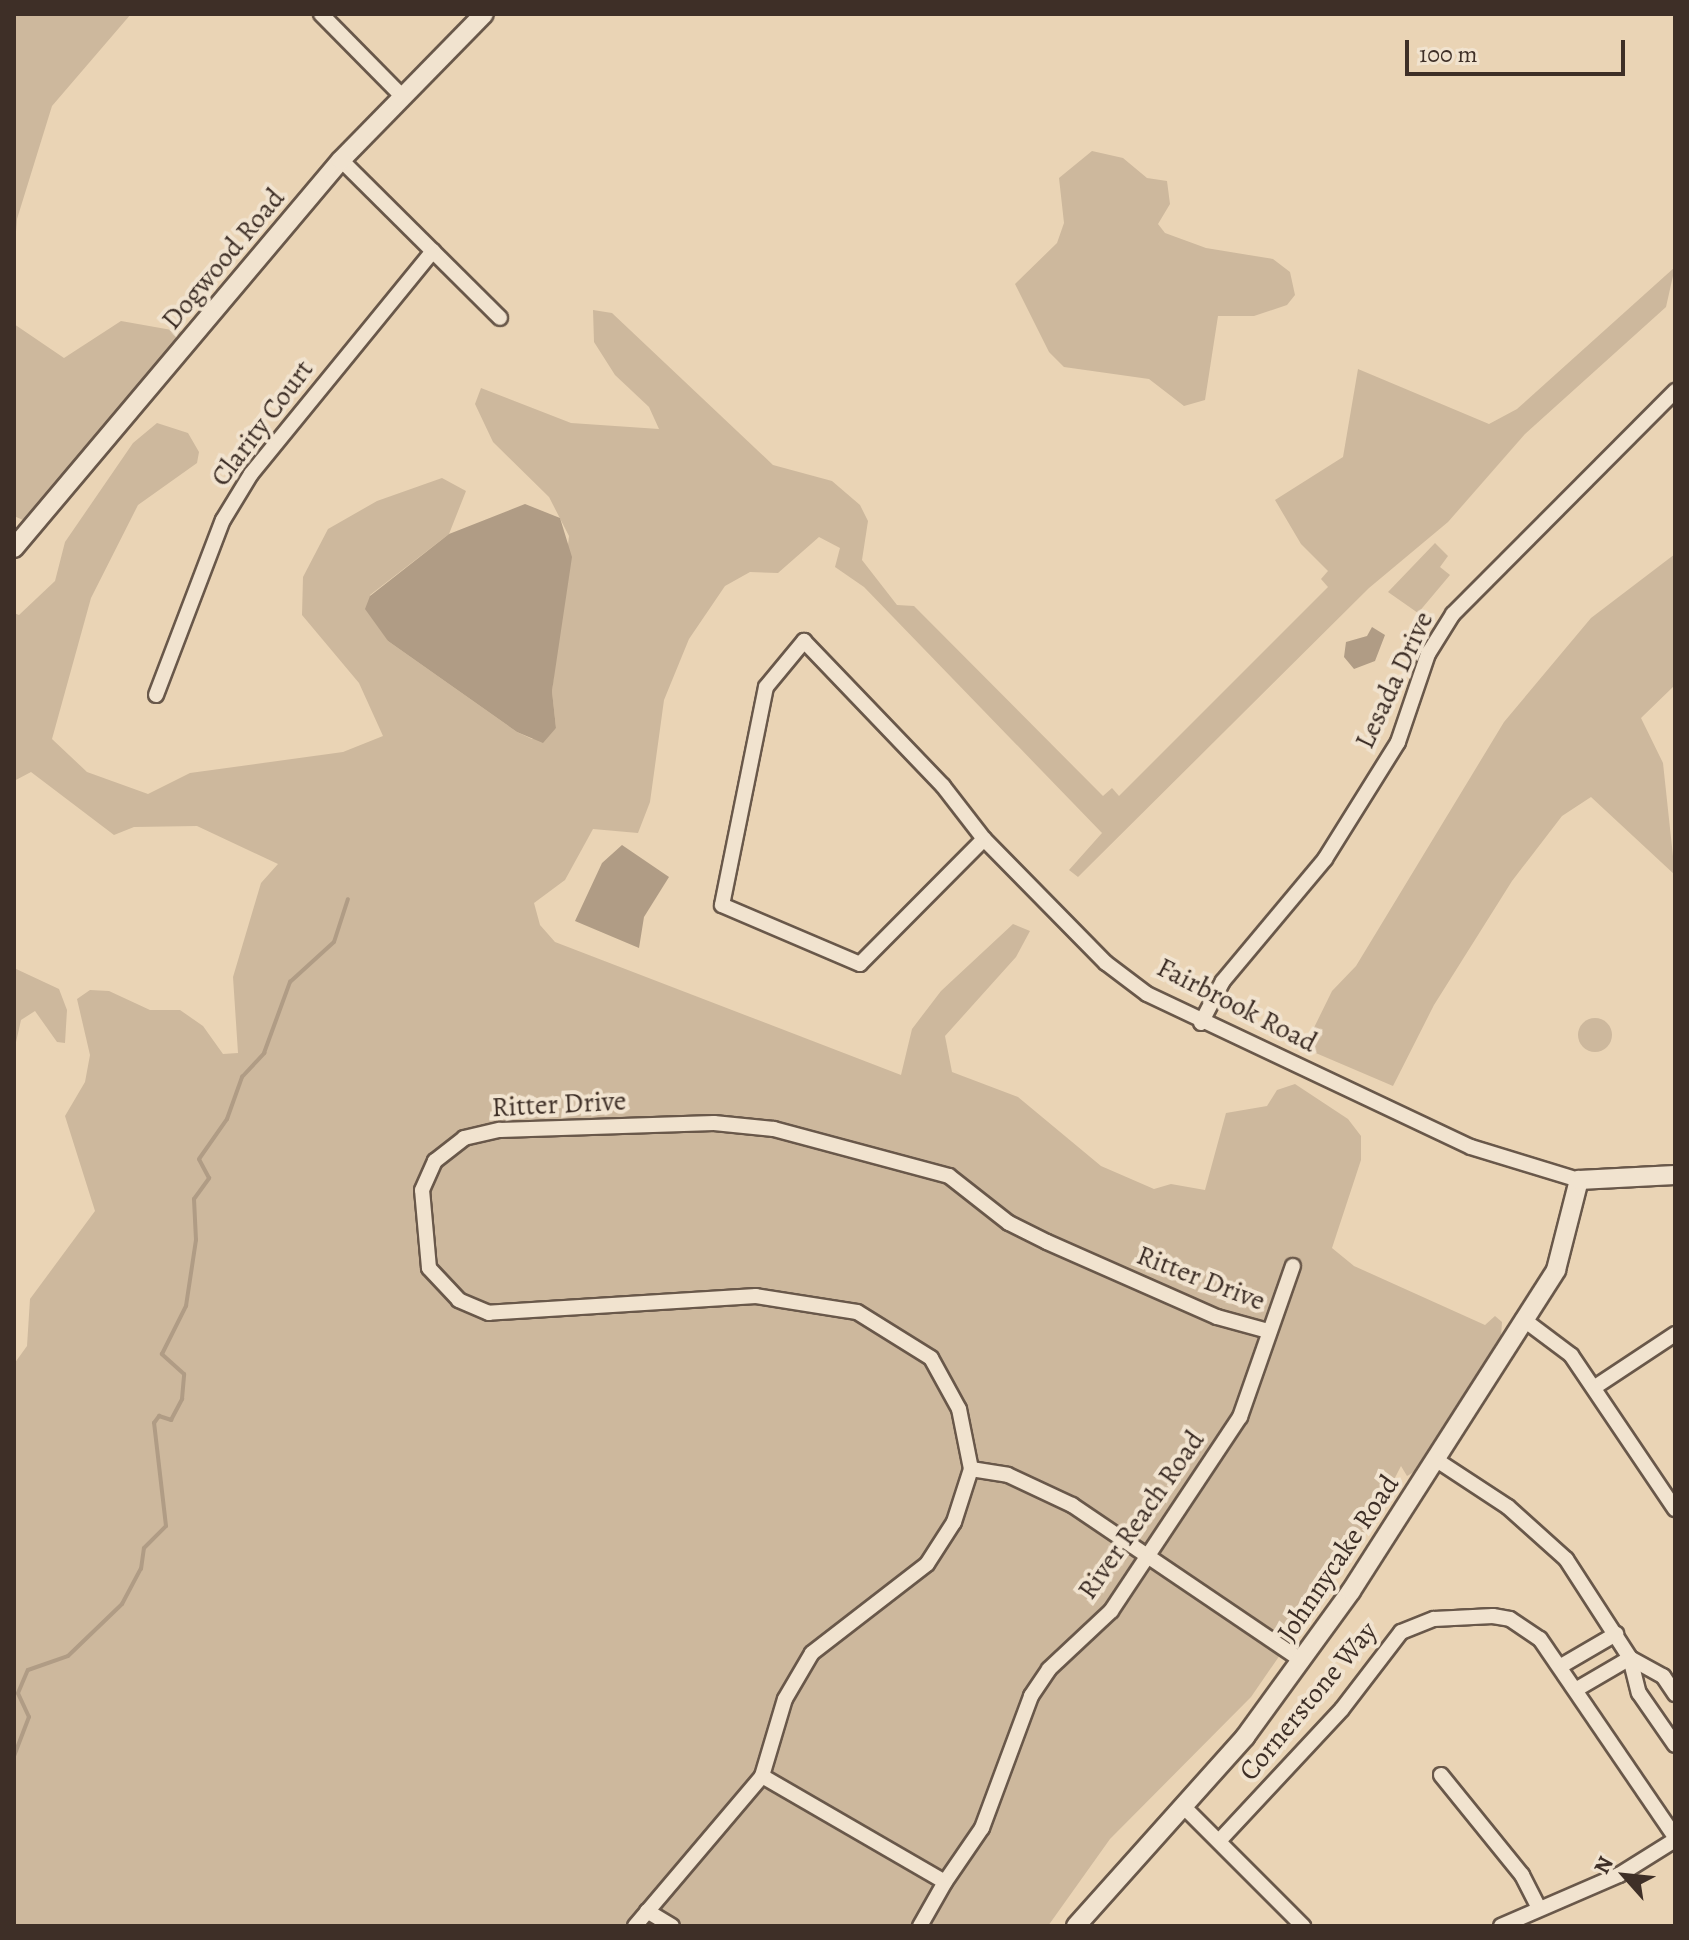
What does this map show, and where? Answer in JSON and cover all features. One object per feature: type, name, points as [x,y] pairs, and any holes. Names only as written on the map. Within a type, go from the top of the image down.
[{"type":"street","points":[[321,14],[401,95]]},
{"type":"street","name":"Dogwood Road","points":[[14,548],[341,160],[401,95],[484,14]]},
{"type":"street","points":[[341,160],[500,318]]},
{"type":"street","name":"Clarity Court","points":[[156,695],[223,520],[251,474],[433,251]]},
{"type":"street","name":"Lesada Drive","points":[[1201,1023],[1239,960],[1318,870],[1398,742],[1428,654],[1453,614],[1675,391]]},
{"type":"street","name":"Fairbrook Road","points":[[984,839],[860,964],[722,905],[766,687],[804,641],[943,786],[984,839],[1106,963],[1201,1023],[1471,1147],[1579,1180],[1675,1175]]},
{"type":"street","name":"Ritter Drive","points":[[971,1469],[959,1409],[931,1358],[857,1312],[756,1296],[489,1313],[459,1300],[429,1268],[422,1190],[435,1161],[464,1138],[500,1130],[714,1123],[774,1129],[949,1176],[1009,1223],[1047,1242],[1217,1317],[1268,1331]]},
{"type":"street","name":"Johnnycake Road","points":[[1076,1926],[1183,1806],[1302,1661],[1438,1461],[1565,1251],[1579,1180]]},
{"type":"street","name":"River Reach Road","points":[[920,1926],[982,1828],[1031,1696],[1049,1669],[1111,1611],[1240,1417],[1258,1379],[1268,1331],[1293,1266]]},
{"type":"street","points":[[1523,1319],[1560,1344],[1595,1387],[1675,1509]]},
{"type":"street","points":[[1595,1387],[1675,1334]]},
{"type":"street","points":[[1438,1461],[1542,1533],[1616,1634],[1630,1658],[1639,1693],[1675,1745]]},
{"type":"street","points":[[635,1926],[762,1776],[785,1699],[812,1653],[927,1564],[954,1522],[971,1469],[1008,1475],[1072,1505],[1302,1661]]},
{"type":"street","name":"Cornerstone Way","points":[[1219,1841],[1413,1624],[1510,1619],[1540,1639],[1561,1666],[1675,1838],[1619,1875],[1538,1906],[1501,1926]]},
{"type":"street","points":[[1561,1666],[1616,1634]]},
{"type":"street","points":[[1577,1689],[1630,1658]]},
{"type":"street","points":[[1630,1658],[1663,1676],[1675,1694]]},
{"type":"street","points":[[1441,1775],[1522,1875],[1538,1906]]},
{"type":"street","points":[[762,1776],[945,1882]]},
{"type":"street","points":[[1183,1806],[1303,1926]]},
{"type":"street","points":[[647,1911],[672,1926]]},
{"type":"shaded area","points":[[14,14],[131,14],[52,106],[17,219],[14,258]]},
{"type":"shaded area","points":[[1092,151],[1123,158],[1147,178],[1167,181],[1170,204],[1158,224],[1165,233],[1206,248],[1273,259],[1290,272],[1295,295],[1287,305],[1254,316],[1218,316],[1205,400],[1184,406],[1149,379],[1064,367],[1049,352],[1015,284],[1057,243],[1064,223],[1059,178]]},
{"type":"shaded area","points":[[1675,267],[1666,307],[1525,434],[1448,522],[1369,588],[1078,877],[1069,870],[1102,833],[864,587],[835,567],[840,548],[819,537],[778,573],[750,572],[725,586],[689,639],[664,700],[650,802],[638,833],[593,829],[565,880],[534,903],[540,925],[555,942],[901,1075],[912,1029],[941,991],[1013,924],[1030,931],[1016,957],[945,1036],[952,1072],[1018,1097],[1101,1166],[1154,1189],[1171,1184],[1205,1190],[1226,1113],[1267,1106],[1277,1090],[1295,1084],[1348,1119],[1361,1136],[1361,1160],[1332,1248],[1354,1266],[1485,1325],[1495,1316],[1502,1322],[1501,1337],[1414,1472],[1407,1476],[1401,1466],[1374,1519],[1251,1697],[1110,1839],[1048,1926],[14,1926],[14,1364],[27,1346],[30,1299],[95,1211],[65,1116],[85,1082],[90,1055],[77,999],[90,990],[109,991],[150,1010],[180,1010],[203,1026],[223,1054],[238,1053],[233,977],[261,883],[278,864],[197,826],[134,827],[114,835],[31,772],[14,781],[14,613],[19,615],[55,581],[65,542],[133,443],[157,423],[188,433],[199,452],[197,463],[138,505],[91,598],[52,739],[87,772],[148,794],[190,773],[343,752],[383,736],[359,683],[302,615],[303,577],[328,529],[377,501],[442,478],[466,491],[449,534],[370,595],[388,641],[517,732],[532,739],[556,728],[552,691],[569,536],[549,497],[493,442],[475,404],[481,388],[571,423],[659,429],[649,407],[615,375],[594,342],[593,310],[612,313],[773,465],[832,481],[860,505],[868,521],[862,560],[897,605],[914,606],[1103,796],[1112,788],[1119,796],[1328,587],[1321,579],[1328,571],[1301,544],[1275,500],[1343,457],[1358,369],[1489,424],[1517,409]]},
{"type":"shaded area","points":[[121,321],[183,332],[23,520],[14,516],[14,324],[64,358]]},
{"type":"shaded area","points":[[525,504],[560,518],[572,557],[552,691],[556,728],[543,743],[517,732],[388,641],[365,609],[370,596],[449,534]]},
{"type":"shaded area","points":[[1435,543],[1448,556],[1440,567],[1450,575],[1418,613],[1388,592]]},
{"type":"shaded area","points":[[1675,554],[1675,685],[1641,718],[1663,763],[1675,875],[1591,797],[1562,816],[1512,881],[1434,1005],[1393,1086],[1304,1048],[1332,991],[1356,966],[1504,722],[1591,618]]},
{"type":"shaded area","points":[[1372,627],[1385,635],[1375,661],[1354,669],[1344,657],[1346,642],[1367,636]]},
{"type":"shaded area","points":[[622,845],[669,877],[644,917],[639,948],[575,921],[602,863]]},
{"type":"shaded area","points":[[14,968],[59,989],[67,1010],[65,1043],[57,1042],[35,1011],[21,1020],[14,1051]]},
{"type":"shaded area","points":[[1595,1018],[1607,1023],[1612,1035],[1607,1047],[1595,1052],[1583,1047],[1578,1035],[1583,1023]]},
{"type":"waterway","points":[[14,1756],[29,1717],[18,1693],[28,1670],[68,1656],[122,1604],[141,1569],[144,1548],[166,1526],[154,1423],[159,1416],[171,1420],[182,1399],[184,1374],[162,1354],[186,1306],[196,1240],[194,1199],[209,1178],[199,1159],[227,1119],[242,1077],[264,1053],[290,982],[334,942],[348,899]]}]
